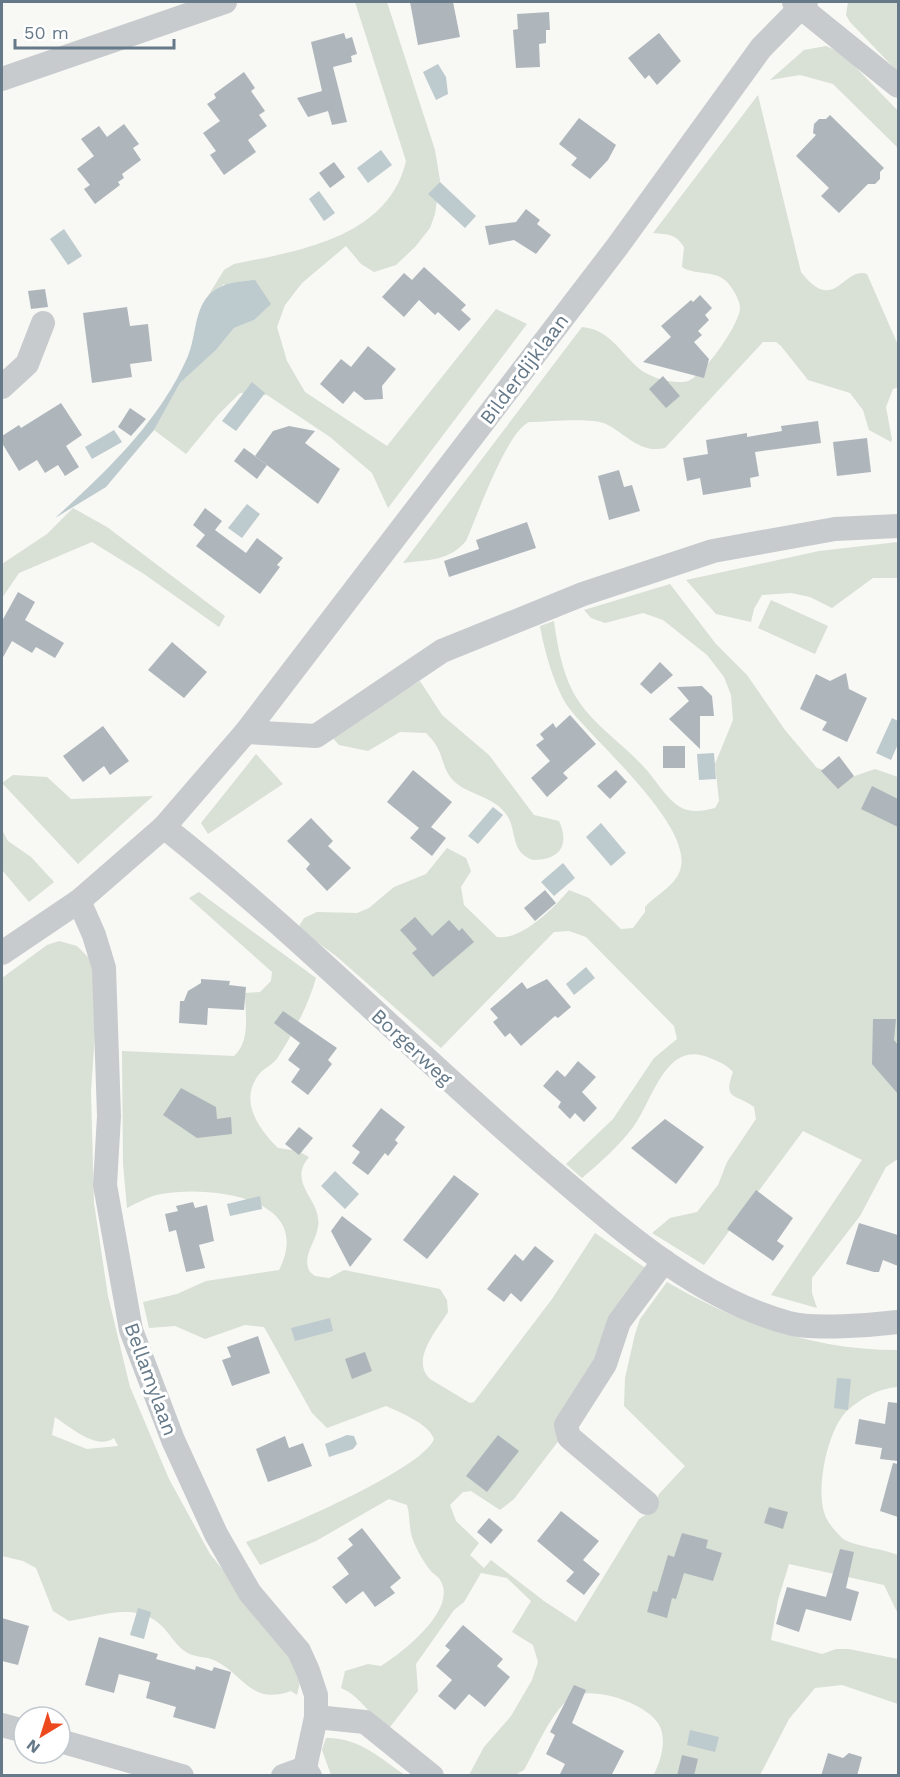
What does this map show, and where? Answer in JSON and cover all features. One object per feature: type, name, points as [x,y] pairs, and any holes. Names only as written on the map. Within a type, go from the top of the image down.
[{"type":"street","points":[[2,79],[225,2]]},
{"type":"street","points":[[800,3],[898,86]]},
{"type":"street","name":"Bilderdijklaan","points":[[2,954],[79,901],[164,827],[246,732],[617,247],[761,48],[800,3]]},
{"type":"street","points":[[2,387],[27,364],[43,323]]},
{"type":"street","points":[[246,732],[316,736],[442,651],[583,594],[713,551],[835,529],[898,526]]},
{"type":"street","name":"Borgerweg","points":[[164,827],[321,961],[477,1106],[585,1199],[664,1261],[724,1298],[791,1324],[870,1326],[898,1322]]},
{"type":"street","name":"Bellamylaan","points":[[79,901],[94,935],[104,968],[109,1116],[105,1185],[131,1330],[173,1440],[216,1534],[250,1593],[299,1651],[316,1695],[316,1716],[299,1773]]},
{"type":"street","points":[[647,1503],[569,1437],[566,1425],[605,1364],[619,1322],[664,1261]]},
{"type":"street","points":[[316,1716],[365,1722],[432,1776]]},
{"type":"street","points":[[72,1744],[182,1776]]},
{"type":"shaded area","points":[[355,2],[387,2],[435,150],[440,180],[435,214],[430,228],[415,247],[396,265],[374,272],[361,264],[346,246],[302,283],[285,305],[277,327],[287,361],[305,392],[387,446],[496,309],[527,324],[388,508],[372,473],[330,437],[267,395],[240,393],[218,415],[186,454],[154,430],[180,383],[216,350],[234,328],[254,320],[224,284],[208,296],[224,270],[234,264],[312,246],[337,236],[361,224],[381,208],[396,187],[406,161]]},
{"type":"shaded area","points":[[848,2],[898,2],[898,72],[850,22],[846,15]]},
{"type":"shaded area","points":[[826,46],[842,53],[898,111],[898,148],[833,84],[800,75],[770,80],[804,50]]},
{"type":"shaded area","points":[[438,64],[446,77],[448,94],[436,100],[423,72]]},
{"type":"shaded area","points":[[758,95],[801,272],[822,290],[838,287],[851,276],[859,273],[867,274],[898,345],[898,387],[893,389],[886,407],[891,442],[869,430],[863,410],[850,393],[808,380],[781,346],[776,342],[763,342],[665,448],[641,446],[599,422],[580,420],[529,422],[520,429],[502,457],[466,541],[445,556],[403,563],[582,327],[604,335],[643,371],[670,381],[684,382],[695,377],[720,349],[734,325],[740,308],[734,291],[718,276],[682,267],[684,247],[681,242],[671,235],[653,233]]},
{"type":"shaded area","points":[[381,150],[392,165],[368,183],[357,168]]},
{"type":"shaded area","points":[[440,182],[476,216],[465,228],[428,194]]},
{"type":"shaded area","points":[[319,191],[335,213],[324,221],[309,199]]},
{"type":"shaded area","points":[[64,229],[82,256],[68,265],[50,239]]},
{"type":"shaded area","points":[[255,280],[271,304],[254,320],[234,328],[216,350],[180,383],[154,430],[106,487],[55,518],[112,464],[163,402],[191,349],[200,309],[208,296],[224,285]]},
{"type":"shaded area","points":[[252,382],[265,393],[236,431],[222,421]]},
{"type":"shaded area","points":[[114,430],[122,442],[92,459],[85,447]]},
{"type":"shaded area","points":[[247,504],[260,514],[242,538],[228,528]]},
{"type":"shaded area","points":[[73,508],[107,527],[225,616],[219,627],[144,574],[92,542],[19,573],[2,598],[2,564],[47,534]]},
{"type":"shaded area","points":[[898,542],[898,578],[873,578],[832,608],[810,597],[791,593],[762,595],[754,609],[751,622],[716,614],[686,580],[819,551]]},
{"type":"shaded area","points":[[670,584],[716,644],[747,675],[785,730],[817,768],[849,778],[875,769],[898,777],[898,1159],[886,1167],[860,1216],[812,1278],[812,1293],[817,1308],[771,1295],[862,1160],[803,1131],[704,1265],[652,1233],[670,1218],[697,1212],[718,1185],[727,1162],[756,1119],[754,1107],[733,1096],[730,1092],[733,1072],[722,1063],[695,1054],[682,1057],[663,1074],[634,1126],[603,1160],[582,1178],[566,1164],[613,1119],[654,1058],[677,1039],[674,1026],[586,937],[569,931],[554,932],[441,1048],[336,956],[298,928],[304,918],[317,912],[357,913],[369,908],[394,887],[426,874],[447,848],[466,858],[471,871],[461,887],[464,905],[497,937],[506,937],[526,929],[555,906],[569,890],[589,898],[621,929],[633,928],[645,912],[645,907],[676,879],[681,867],[680,849],[671,828],[656,806],[569,708],[559,691],[551,669],[540,626],[554,621],[558,648],[569,684],[580,703],[596,722],[643,766],[680,807],[692,811],[715,808],[719,801],[715,764],[733,720],[731,695],[724,677],[707,655],[663,620],[643,613],[605,623],[591,618],[584,610]]},
{"type":"shaded area","points":[[771,600],[828,626],[815,654],[758,628]]},
{"type":"shaded area","points":[[420,681],[442,715],[489,755],[534,815],[559,821],[563,844],[556,854],[533,860],[520,852],[506,814],[494,803],[457,784],[451,778],[439,751],[426,733],[400,732],[368,751],[339,745],[329,734]]},
{"type":"shaded area","points":[[892,718],[898,721],[898,744],[891,760],[876,753]]},
{"type":"shaded area","points":[[714,753],[716,779],[699,780],[697,754]]},
{"type":"shaded area","points":[[256,754],[283,784],[208,834],[201,823]]},
{"type":"shaded area","points":[[13,775],[47,777],[71,799],[153,796],[78,864],[2,783]]},
{"type":"shaded area","points":[[493,807],[503,815],[478,844],[468,836]]},
{"type":"shaded area","points":[[601,823],[626,853],[611,866],[586,837]]},
{"type":"shaded area","points":[[2,830],[8,841],[31,857],[54,882],[29,902],[2,870]]},
{"type":"shaded area","points":[[563,863],[575,878],[554,896],[541,882]]},
{"type":"shaded area","points":[[199,892],[316,978],[305,1009],[284,1048],[254,1082],[251,1092],[253,1113],[278,1148],[298,1151],[309,1157],[301,1176],[318,1217],[317,1233],[307,1261],[310,1272],[315,1276],[329,1278],[344,1270],[440,1289],[447,1300],[448,1312],[432,1336],[424,1354],[423,1363],[430,1379],[470,1403],[474,1402],[552,1299],[595,1233],[654,1274],[560,1439],[514,1499],[500,1510],[471,1491],[463,1492],[450,1505],[456,1521],[479,1543],[470,1555],[484,1568],[491,1560],[544,1601],[576,1622],[639,1519],[653,1510],[659,1494],[685,1466],[624,1406],[625,1378],[640,1319],[667,1282],[722,1310],[778,1332],[837,1345],[898,1350],[898,1387],[878,1391],[866,1397],[849,1409],[835,1429],[823,1473],[822,1501],[825,1515],[831,1526],[846,1541],[898,1555],[898,1614],[884,1585],[789,1564],[778,1600],[771,1640],[822,1654],[836,1649],[849,1649],[898,1659],[898,1704],[842,1685],[815,1688],[789,1719],[760,1775],[653,1776],[659,1764],[663,1743],[658,1723],[642,1709],[618,1698],[592,1693],[581,1694],[572,1697],[558,1710],[524,1770],[515,1775],[469,1775],[484,1747],[511,1716],[532,1680],[538,1662],[533,1645],[512,1632],[531,1601],[507,1578],[481,1573],[464,1602],[454,1610],[416,1664],[418,1691],[387,1731],[360,1701],[341,1688],[345,1671],[368,1664],[381,1666],[402,1651],[426,1629],[442,1604],[444,1591],[440,1580],[427,1566],[416,1546],[411,1533],[407,1505],[389,1499],[316,1541],[260,1565],[246,1542],[318,1512],[379,1482],[424,1452],[434,1439],[420,1423],[386,1406],[327,1428],[312,1413],[264,1327],[245,1325],[205,1339],[175,1326],[149,1328],[143,1302],[177,1294],[206,1281],[279,1270],[287,1245],[283,1226],[271,1212],[252,1201],[230,1195],[205,1192],[161,1194],[127,1208],[123,1164],[122,1051],[234,1056],[243,1043],[245,1035],[245,993],[260,992],[271,981],[272,972],[189,898]]},
{"type":"shaded area","points":[[59,941],[77,946],[92,961],[97,1003],[91,1092],[94,1203],[108,1296],[130,1387],[169,1479],[210,1554],[296,1659],[300,1682],[297,1695],[291,1691],[278,1694],[258,1692],[216,1661],[193,1655],[180,1648],[163,1627],[150,1617],[141,1614],[123,1612],[69,1621],[53,1611],[36,1568],[23,1561],[2,1556],[2,978],[47,945]],"holes":[[[55,1417],[91,1439],[107,1441],[114,1438],[118,1446],[87,1449],[52,1435]]]},
{"type":"shaded area","points":[[586,967],[595,978],[574,995],[566,984]]},
{"type":"shaded area","points":[[335,1171],[359,1194],[345,1209],[321,1186]]},
{"type":"shaded area","points":[[260,1196],[262,1209],[230,1216],[227,1204]]},
{"type":"shaded area","points":[[330,1318],[333,1331],[295,1341],[291,1328]]},
{"type":"shaded area","points":[[837,1378],[851,1379],[848,1410],[834,1408]]},
{"type":"shaded area","points":[[347,1435],[354,1436],[357,1444],[353,1449],[329,1457],[325,1444]]},
{"type":"shaded area","points":[[138,1608],[151,1612],[144,1639],[130,1635]]},
{"type":"shaded area","points":[[690,1730],[719,1737],[715,1752],[687,1745]]},
{"type":"shaded area","points":[[326,1738],[358,1745],[405,1775],[331,1775],[322,1750]]},
{"type":"building","points":[[410,2],[453,2],[460,37],[418,45]]},
{"type":"building","points":[[549,12],[550,30],[546,30],[546,43],[539,44],[540,67],[516,68],[513,30],[518,29],[517,14]]},
{"type":"building","points":[[344,33],[346,39],[352,37],[357,54],[351,56],[352,62],[333,67],[347,122],[332,125],[328,111],[308,117],[297,98],[322,91],[311,42]]},
{"type":"building","points":[[659,33],[681,61],[657,85],[649,75],[645,79],[628,58]]},
{"type":"building","points":[[244,72],[255,88],[251,91],[265,111],[259,115],[267,126],[248,140],[256,152],[224,175],[210,155],[216,151],[203,133],[220,121],[207,104],[216,98],[214,94]]},
{"type":"building","points":[[830,115],[884,168],[880,172],[880,179],[875,184],[868,184],[839,213],[821,196],[829,188],[796,156],[816,135],[813,133],[814,124],[819,119],[826,119]]},
{"type":"building","points":[[579,118],[616,145],[608,160],[590,179],[571,165],[577,158],[559,144]]},
{"type":"building","points":[[124,124],[139,144],[133,148],[141,160],[122,174],[124,178],[118,182],[120,185],[95,204],[84,189],[90,185],[77,169],[94,156],[81,139],[99,126],[107,137]]},
{"type":"building","points":[[334,162],[345,177],[330,188],[319,173]]},
{"type":"building","points":[[526,209],[540,220],[537,224],[551,235],[536,254],[514,240],[489,245],[485,226],[516,222]]},
{"type":"building","points":[[424,267],[466,305],[461,310],[471,319],[459,331],[438,312],[435,315],[419,300],[404,317],[382,297],[404,273],[412,280]]},
{"type":"building","points":[[45,289],[48,307],[31,309],[28,291]]},
{"type":"building","points":[[700,295],[712,308],[705,315],[709,320],[698,331],[702,335],[694,342],[709,359],[704,378],[643,362],[671,337],[661,326]]},
{"type":"building","points":[[127,307],[130,326],[148,324],[152,361],[130,364],[132,377],[92,383],[83,313]]},
{"type":"building","points":[[368,346],[396,369],[382,386],[383,399],[365,400],[354,391],[343,404],[320,384],[341,359],[351,367]]},
{"type":"building","points":[[663,376],[680,396],[666,408],[649,389]]},
{"type":"building","points":[[61,403],[82,435],[66,446],[79,467],[65,476],[58,465],[45,473],[37,460],[19,471],[2,443],[2,436],[19,425],[21,428]]},
{"type":"building","points":[[130,408],[146,419],[131,436],[118,427]]},
{"type":"building","points":[[818,421],[821,443],[755,452],[759,476],[750,478],[751,487],[703,495],[700,478],[687,481],[683,458],[708,454],[706,440],[747,433],[747,437],[782,431],[781,426]]},
{"type":"building","points":[[289,426],[315,431],[305,443],[340,469],[318,504],[255,456],[273,431]]},
{"type":"building","points":[[867,438],[871,472],[837,476],[833,442]]},
{"type":"building","points":[[244,448],[267,465],[257,479],[234,461]]},
{"type":"building","points":[[619,470],[624,487],[632,485],[640,511],[609,520],[598,476]]},
{"type":"building","points":[[205,508],[222,521],[215,530],[246,553],[257,538],[283,558],[277,565],[280,567],[260,594],[196,546],[205,535],[193,525]]},
{"type":"building","points":[[527,522],[536,548],[449,577],[444,561],[479,549],[476,540]]},
{"type":"building","points":[[18,592],[35,602],[25,620],[64,643],[55,658],[36,647],[32,653],[12,641],[2,659],[2,621]]},
{"type":"building","points":[[172,642],[207,672],[184,698],[148,670]]},
{"type":"building","points":[[660,662],[673,675],[651,694],[640,684]]},
{"type":"building","points":[[846,673],[849,689],[867,698],[847,742],[822,730],[827,722],[800,709],[816,674],[830,681]]},
{"type":"building","points":[[702,686],[712,696],[714,716],[700,716],[700,749],[669,719],[689,701],[677,687]]},
{"type":"building","points":[[570,715],[596,744],[563,773],[568,778],[547,797],[531,778],[550,761],[536,745],[544,739],[540,734],[553,723],[556,728]]},
{"type":"building","points":[[103,726],[129,761],[110,775],[104,766],[83,782],[63,756]]},
{"type":"building","points":[[663,746],[685,746],[685,768],[663,768]]},
{"type":"building","points":[[839,756],[854,776],[838,789],[821,771]]},
{"type":"building","points":[[413,770],[452,802],[431,827],[446,838],[432,856],[410,838],[419,828],[387,802]]},
{"type":"building","points":[[616,770],[627,782],[610,799],[597,786]]},
{"type":"building","points":[[872,786],[898,799],[898,827],[861,809]]},
{"type":"building","points":[[311,818],[333,841],[328,846],[351,868],[327,891],[306,869],[310,864],[287,841]]},
{"type":"building","points":[[545,890],[556,903],[535,921],[524,908]]},
{"type":"building","points":[[415,917],[432,936],[449,920],[459,931],[462,928],[474,942],[433,977],[412,953],[417,949],[400,930]]},
{"type":"building","points":[[201,979],[230,981],[229,985],[246,987],[244,1010],[208,1008],[207,1025],[179,1023],[180,1001],[184,1001],[188,991],[201,983]]},
{"type":"building","points":[[547,979],[571,1007],[558,1018],[555,1016],[521,1046],[510,1033],[505,1037],[493,1022],[498,1018],[490,1009],[522,982],[527,989]]},
{"type":"building","points":[[283,1011],[337,1048],[328,1060],[332,1064],[308,1095],[291,1082],[300,1069],[288,1060],[300,1043],[274,1023]]},
{"type":"building","points":[[873,1019],[896,1019],[894,1040],[898,1045],[898,1094],[872,1064]]},
{"type":"building","points":[[578,1061],[596,1077],[582,1092],[597,1108],[584,1122],[575,1113],[570,1119],[558,1107],[561,1102],[543,1086],[557,1070],[565,1077]]},
{"type":"building","points":[[181,1088],[216,1107],[217,1119],[231,1117],[232,1134],[197,1138],[163,1115]]},
{"type":"building","points":[[381,1108],[405,1127],[395,1140],[398,1143],[388,1156],[385,1153],[368,1175],[352,1163],[360,1152],[352,1146]]},
{"type":"building","points":[[665,1119],[704,1147],[676,1184],[631,1148]]},
{"type":"building","points":[[299,1127],[313,1138],[299,1155],[285,1144]]},
{"type":"building","points":[[454,1175],[479,1194],[427,1259],[403,1240]]},
{"type":"building","points":[[756,1190],[793,1218],[777,1241],[784,1246],[773,1261],[727,1229]]},
{"type":"building","points":[[193,1202],[195,1208],[207,1205],[214,1241],[199,1245],[205,1268],[186,1272],[176,1230],[169,1232],[165,1214],[178,1211],[176,1206]]},
{"type":"building","points":[[342,1216],[372,1239],[350,1267],[331,1231]]},
{"type":"building","points":[[859,1223],[898,1235],[898,1266],[883,1260],[879,1272],[874,1272],[846,1264]]},
{"type":"building","points":[[535,1246],[554,1261],[521,1302],[511,1293],[504,1302],[487,1289],[515,1254],[523,1261]]},
{"type":"building","points":[[258,1336],[270,1373],[232,1386],[222,1360],[231,1357],[227,1347]]},
{"type":"building","points":[[365,1352],[372,1371],[352,1379],[345,1359]]},
{"type":"building","points":[[888,1402],[898,1403],[898,1461],[880,1459],[882,1448],[855,1444],[859,1419],[885,1424]]},
{"type":"building","points":[[498,1435],[519,1451],[487,1492],[466,1476]]},
{"type":"building","points":[[285,1436],[289,1448],[303,1443],[312,1466],[268,1482],[256,1449]]},
{"type":"building","points":[[893,1463],[898,1464],[898,1517],[880,1511]]},
{"type":"building","points":[[769,1507],[788,1512],[783,1529],[764,1523]]},
{"type":"building","points":[[561,1511],[599,1541],[583,1560],[600,1574],[584,1595],[566,1581],[574,1572],[537,1541]]},
{"type":"building","points":[[489,1518],[503,1530],[491,1544],[477,1532]]},
{"type":"building","points":[[362,1528],[401,1578],[390,1587],[395,1593],[375,1607],[363,1591],[346,1604],[332,1587],[349,1574],[337,1558],[353,1545],[348,1539]]},
{"type":"building","points":[[682,1533],[708,1540],[706,1548],[722,1553],[713,1581],[684,1573],[676,1599],[672,1598],[667,1618],[647,1612],[653,1591],[657,1592],[668,1555],[674,1557]]},
{"type":"building","points":[[840,1549],[854,1552],[846,1588],[859,1592],[851,1621],[806,1609],[799,1632],[776,1624],[787,1587],[826,1597]]},
{"type":"building","points":[[2,1618],[29,1626],[18,1665],[2,1661]]},
{"type":"building","points":[[463,1625],[503,1659],[497,1666],[510,1677],[485,1707],[469,1694],[455,1710],[438,1696],[452,1680],[436,1666],[450,1650],[445,1646]]},
{"type":"building","points":[[99,1637],[158,1654],[156,1659],[195,1670],[196,1666],[212,1671],[214,1667],[231,1672],[215,1729],[173,1717],[176,1707],[146,1698],[150,1682],[119,1674],[114,1693],[85,1685]]},
{"type":"building","points":[[574,1685],[586,1690],[572,1723],[624,1751],[611,1776],[559,1776],[565,1764],[546,1754],[555,1735],[550,1732]]},
{"type":"building","points":[[828,1753],[843,1758],[849,1753],[862,1757],[857,1776],[821,1776]]},
{"type":"building","points":[[682,1755],[698,1759],[694,1776],[677,1776]]}]
